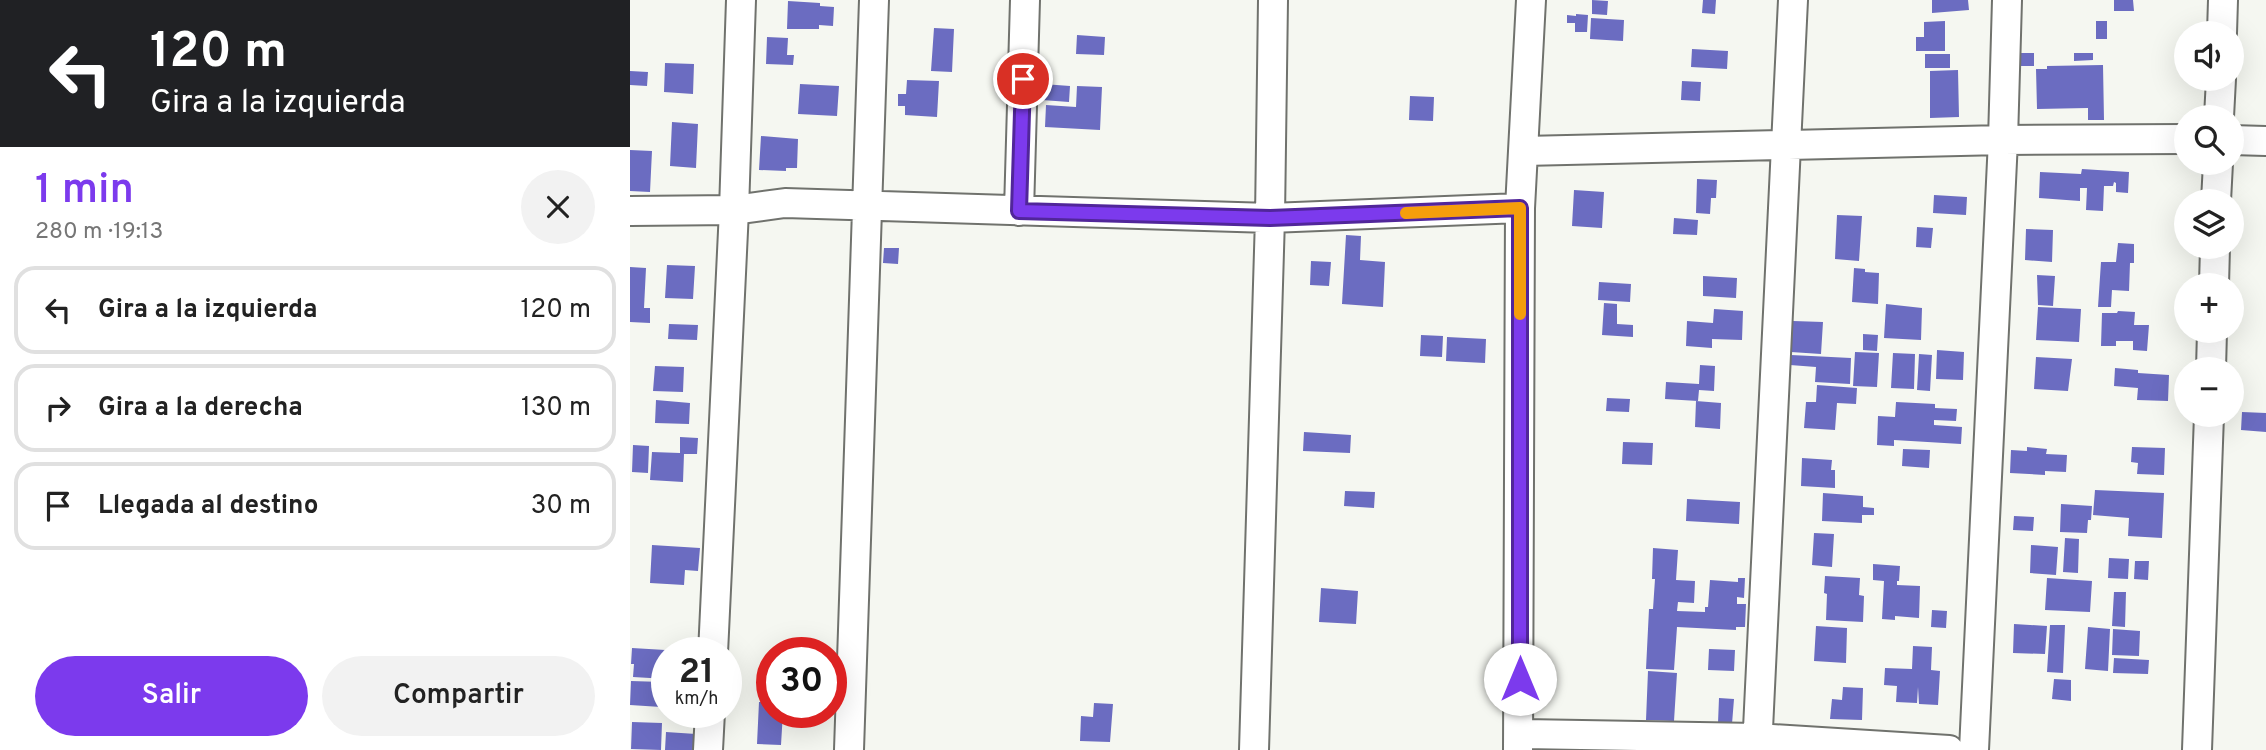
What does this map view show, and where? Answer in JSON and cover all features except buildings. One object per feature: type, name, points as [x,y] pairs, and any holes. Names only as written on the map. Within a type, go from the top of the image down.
[{"type":"street","points":[[714,637],[741,0]]},
{"type":"street","points":[[849,750],[874,0]]},
{"type":"street","points":[[1019,211],[1025,0]]},
{"type":"street","points":[[1254,750],[1270,218],[1273,0]]},
{"type":"street","points":[[1531,0],[1520,208],[1519,742],[1757,744],[1949,750]]},
{"type":"street","points":[[1757,744],[1793,0]]},
{"type":"street","points":[[1974,750],[2003,140],[2007,0]]},
{"type":"street","points":[[2222,21],[2223,0]]},
{"type":"street","points":[[1523,151],[2003,140],[2174,139]]},
{"type":"street","points":[[2244,140],[2266,141]]},
{"type":"street","points":[[630,211],[734,210],[785,203],[1270,218],[1520,208]]},
{"type":"street","points":[[2197,750],[2209,427]]},
{"type":"street","points":[[708,750],[709,728]]},
{"type":"slow traffic","points":[[1406,213],[1520,208],[1520,314]]},
{"type":"route","points":[[1023,79],[1019,211],[1270,218],[1520,208],[1520,679]]}]
